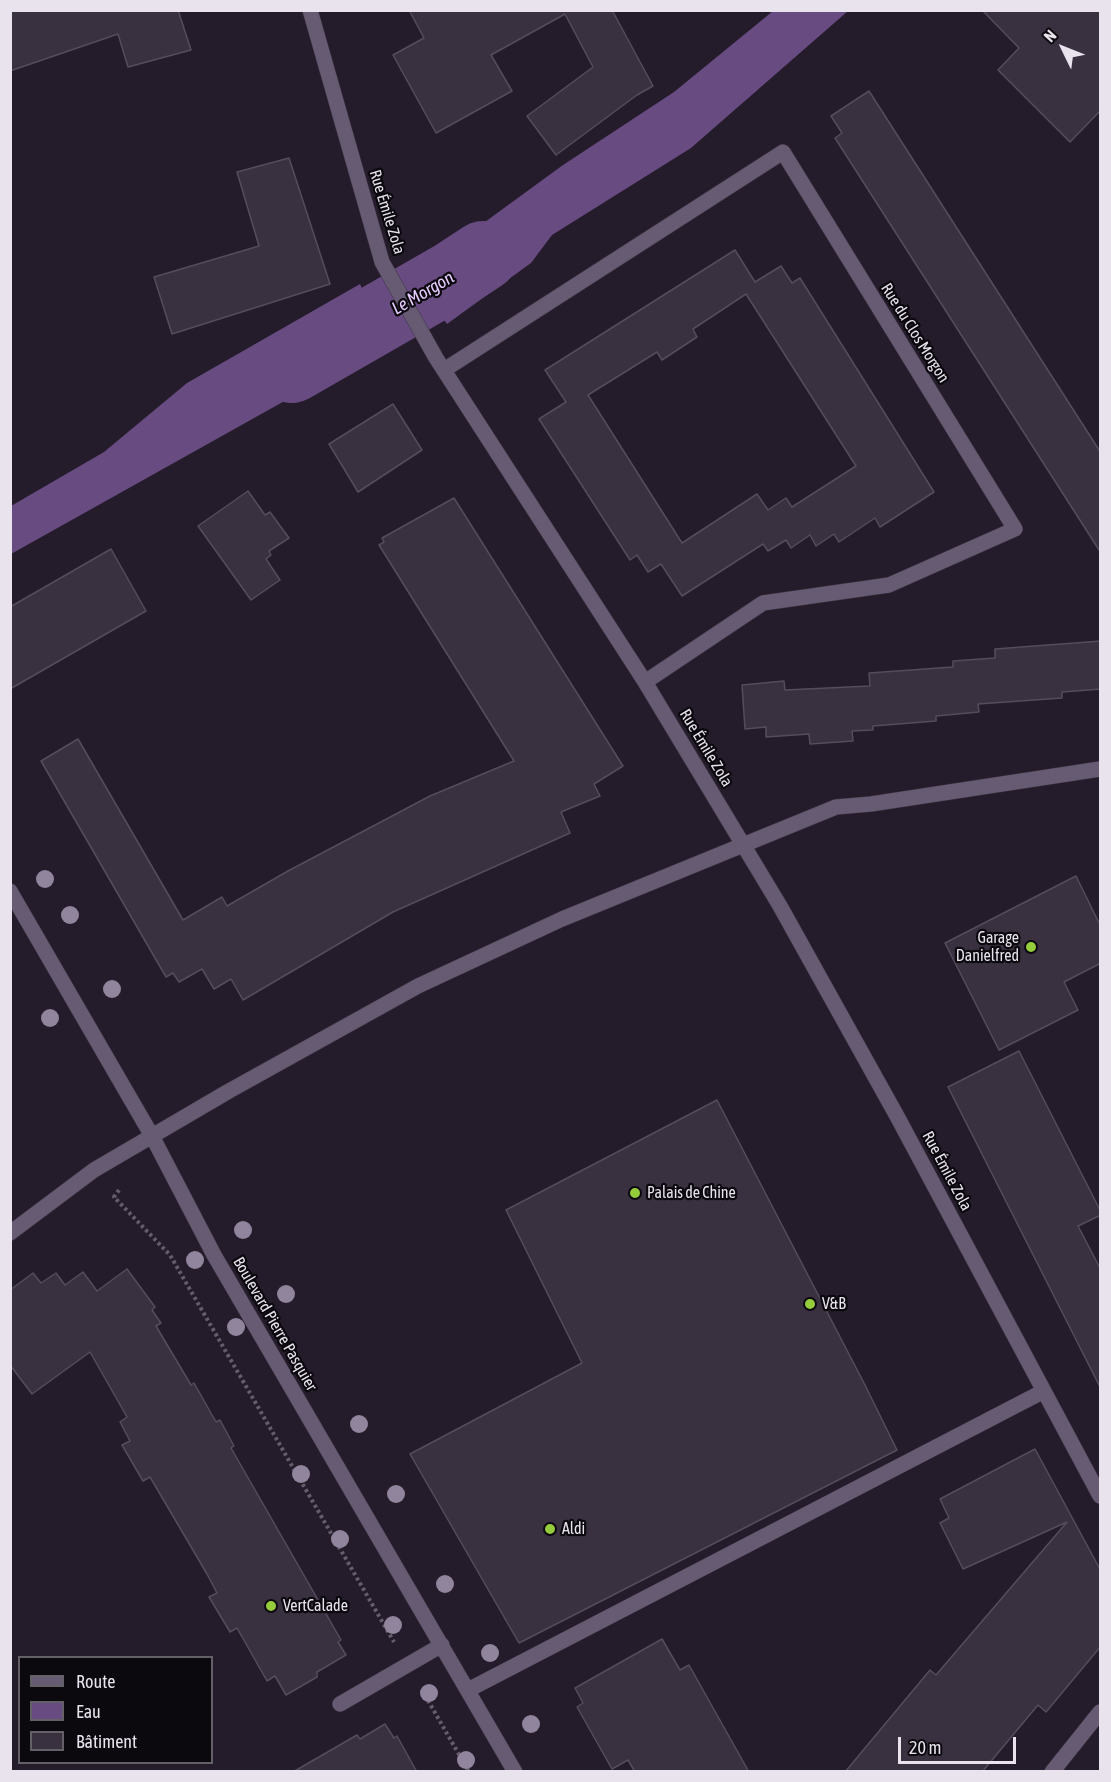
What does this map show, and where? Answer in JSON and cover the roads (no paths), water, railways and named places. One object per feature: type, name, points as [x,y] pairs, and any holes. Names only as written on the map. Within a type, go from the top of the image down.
[{"type":"street","name":"Rue Émile Zola","points":[[310,10],[382,262],[440,364],[645,682],[780,906],[898,1118],[1101,1496]]},
{"type":"street","name":"Rue du Clos Morgon","points":[[440,364],[783,152],[1015,530],[889,585],[763,603],[645,682]]},
{"type":"street","points":[[10,1233],[94,1170],[152,1136],[418,986],[562,919],[836,807],[871,804],[1101,769]]},
{"type":"street","name":"Boulevard Pierre Pasquier","points":[[10,891],[152,1136],[214,1255],[515,1772]]},
{"type":"street","points":[[468,1690],[1044,1391]]},
{"type":"street","points":[[340,1704],[442,1645]]},
{"type":"street","points":[[1052,1772],[1101,1712]]},
{"type":"water","points":[[773,11],[848,11],[691,148],[552,235],[531,263],[447,324],[439,313],[419,326],[389,278],[410,265],[426,265],[563,165],[674,92]]},
{"type":"water","points":[[360,284],[390,342],[11,554],[11,506],[104,452],[187,383]]},
{"type":"waterway","name":"Le Morgon","points":[[292,368],[483,256]]},
{"type":"place","name":"Garage Danielfred","points":[[1031,947]]},
{"type":"place","name":"Palais de Chine","points":[[635,1193]]},
{"type":"place","name":"V&B","points":[[810,1304]]},
{"type":"place","name":"Aldi","points":[[550,1529]]},
{"type":"place","name":"VertCalade","points":[[271,1606]]}]
